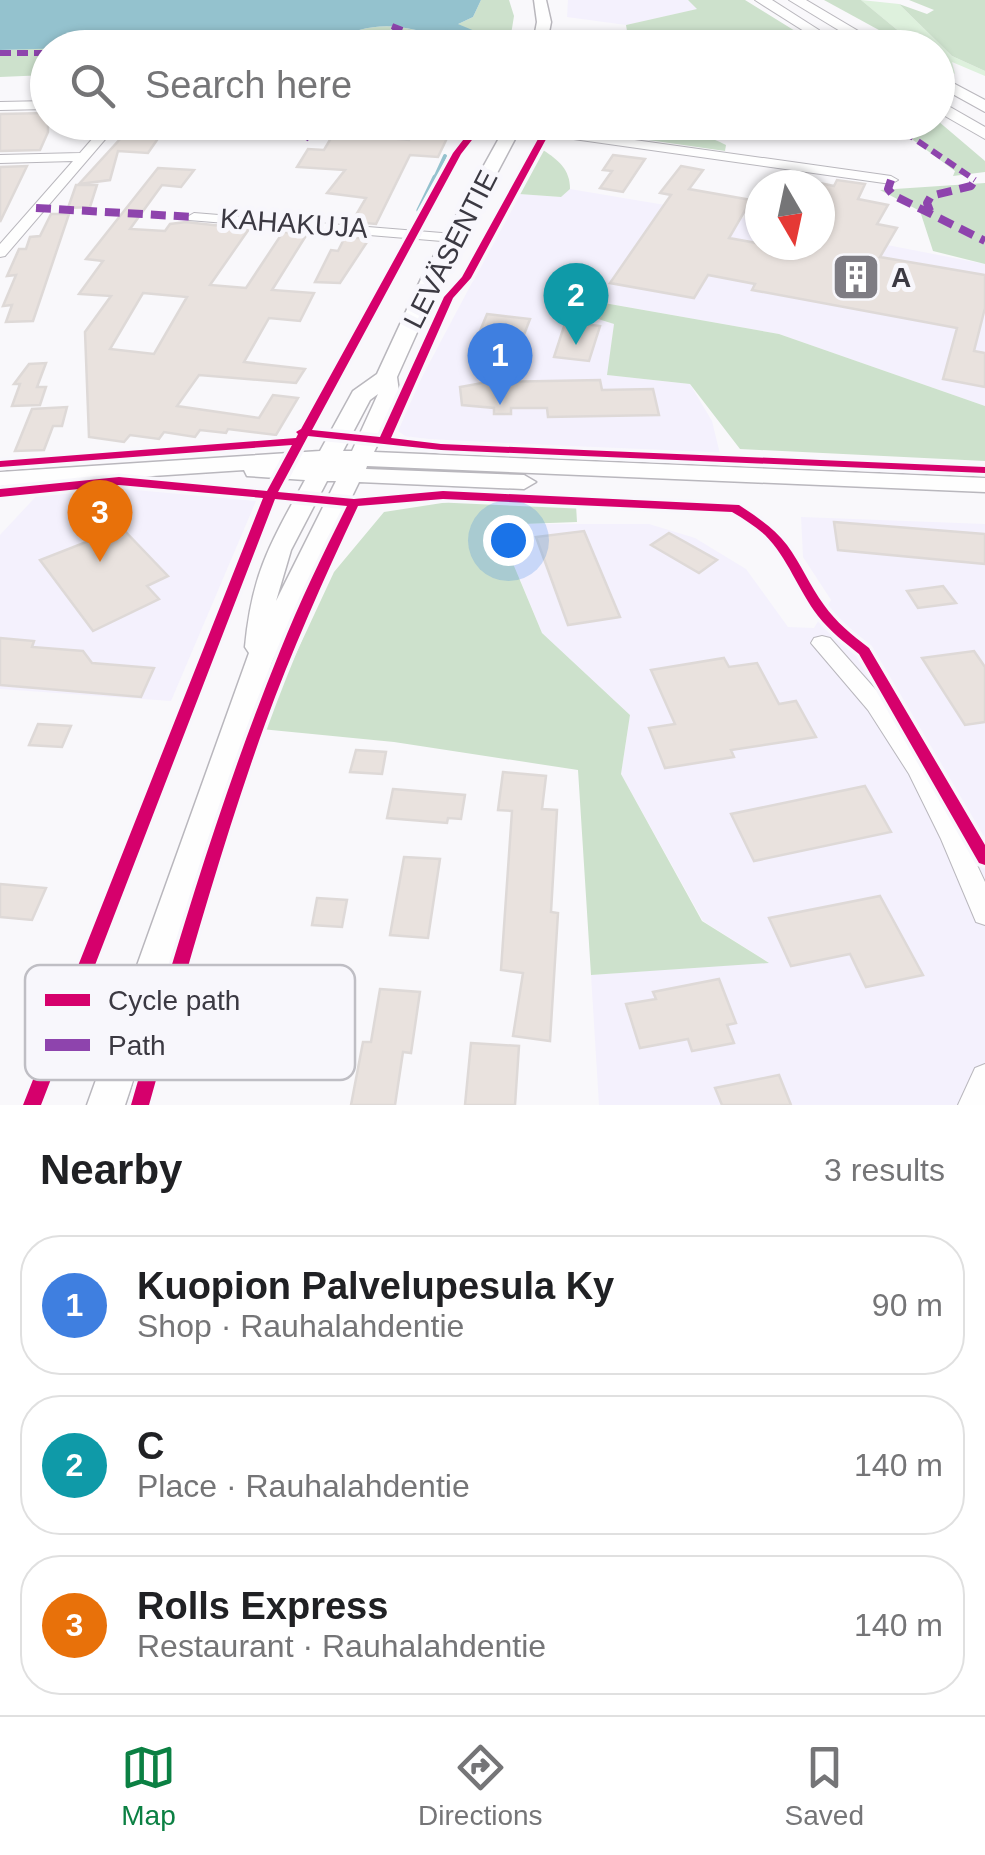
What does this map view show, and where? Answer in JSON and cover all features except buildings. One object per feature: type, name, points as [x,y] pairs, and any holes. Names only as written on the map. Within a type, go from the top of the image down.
[{"type":"highway","points":[[762,0],[812,30]]},
{"type":"highway","points":[[796,0],[848,30]]},
{"type":"highway","points":[[955,90],[985,107]]},
{"type":"highway","points":[[955,115],[985,134]]},
{"type":"main road","points":[[540,0],[543,30]]},
{"type":"main road","name":"LEVÄSENTIE","points":[[154,965],[258,662],[338,467],[361,396],[386,377],[507,140]]},
{"type":"main road","points":[[0,479],[220,466],[985,485]]},
{"type":"main road","points":[[338,467],[985,501]]},
{"type":"main road","name":"LEVÄSENTIE","points":[[106,1105],[115,1080]]},
{"type":"street","points":[[0,106],[30,105]]},
{"type":"street","points":[[0,254],[98,140]]},
{"type":"street","points":[[618,140],[891,180]]},
{"type":"street","points":[[0,159],[82,157]]},
{"type":"street","name":"KAHAKUJA","points":[[194,216],[454,238]]},
{"type":"street","points":[[822,644],[864,685],[944,810],[985,914]]},
{"type":"street","points":[[973,1105],[985,1077]]},
{"type":"shaded area","points":[[568,0],[688,0],[698,9],[626,25],[567,17]]},
{"type":"shaded area","points":[[570,189],[745,218],[745,260],[835,260],[835,235],[985,264],[985,406],[779,334],[571,297],[569,310],[614,324],[608,375],[690,384],[712,421],[720,454],[408,438],[398,431],[415,390],[519,194],[560,197]]},
{"type":"shaded area","points":[[127,484],[256,501],[171,701],[0,689],[0,535],[44,488]]},
{"type":"shaded area","points":[[801,517],[985,524],[985,1105],[599,1105],[591,975],[768,962],[703,921],[621,774],[630,715],[542,633],[497,524],[649,524],[695,538],[746,569],[788,627],[814,628],[831,600],[803,557]]},
{"type":"green space","points":[[481,0],[509,0],[514,16],[512,30],[452,30],[473,17]]},
{"type":"green space","points":[[688,0],[745,0],[794,30],[627,30],[626,25],[697,9]]},
{"type":"green space","points":[[824,0],[861,0],[897,30],[879,30]]},
{"type":"green space","points":[[861,0],[899,4],[926,30],[897,30]]},
{"type":"green space","points":[[909,0],[985,0],[985,71],[955,57],[955,30],[926,30],[899,4],[927,14],[934,10]]},
{"type":"green space","points":[[388,26],[417,30],[360,30]]},
{"type":"green space","points":[[30,49],[30,76],[0,77],[0,50]]},
{"type":"green space","points":[[955,57],[985,71],[985,76],[955,63]]},
{"type":"green space","points":[[955,135],[985,161],[985,172],[953,176],[955,171],[913,140],[955,140]]},
{"type":"green space","points":[[649,140],[715,140],[726,145],[725,151]]},
{"type":"green space","points":[[543,150],[558,161],[568,176],[570,189],[561,197],[519,194]]},
{"type":"green space","points":[[985,183],[985,264],[933,251],[920,211],[880,190]]},
{"type":"green space","points":[[570,297],[779,334],[985,406],[985,461],[740,449],[690,384],[607,375],[614,324],[569,310]]},
{"type":"green space","points":[[455,501],[576,505],[577,522],[497,525],[542,633],[630,715],[621,774],[702,921],[769,963],[591,975],[578,770],[394,742],[261,729],[334,572],[384,512]]},
{"type":"water","points":[[0,0],[481,0],[473,17],[452,30],[389,26],[360,30],[30,30],[30,49],[0,50]]},
{"type":"waterway","points":[[453,28],[458,30]]},
{"type":"waterway","points":[[434,180],[445,156]]},
{"type":"waterway","points":[[419,210],[435,177]]},
{"type":"marked path","points":[[392,26],[402,30]]},
{"type":"marked path","points":[[0,53],[30,53]]},
{"type":"marked path","points":[[914,140],[940,160],[977,177],[971,186],[931,196],[927,203],[930,211]]},
{"type":"marked path","points":[[891,180],[888,189],[893,195],[985,241]]},
{"type":"marked path","points":[[36,208],[194,217]]},
{"type":"cycle path","points":[[87,965],[271,494],[467,140]]},
{"type":"cycle path","points":[[385,439],[449,297],[466,278],[542,140]]},
{"type":"cycle path","points":[[302,432],[441,447],[985,470]]},
{"type":"cycle path","points":[[0,464],[298,441]]},
{"type":"cycle path","points":[[0,493],[119,481],[354,503],[443,495],[735,508],[770,534],[820,610],[864,651],[985,859]]},
{"type":"cycle path","points":[[180,965],[259,723],[287,649],[354,503]]},
{"type":"cycle path","points":[[32,1105],[42,1080]]},
{"type":"cycle path","points":[[140,1105],[147,1080]]},
{"type":"place","name":"A","points":[[856,277]]},
{"type":"place","name":"C","points":[[576,345]]},
{"type":"place","name":"Kuopion Palvelupesula Ky","points":[[500,405]]},
{"type":"place","name":"Rolls Express","points":[[100,562]]}]
